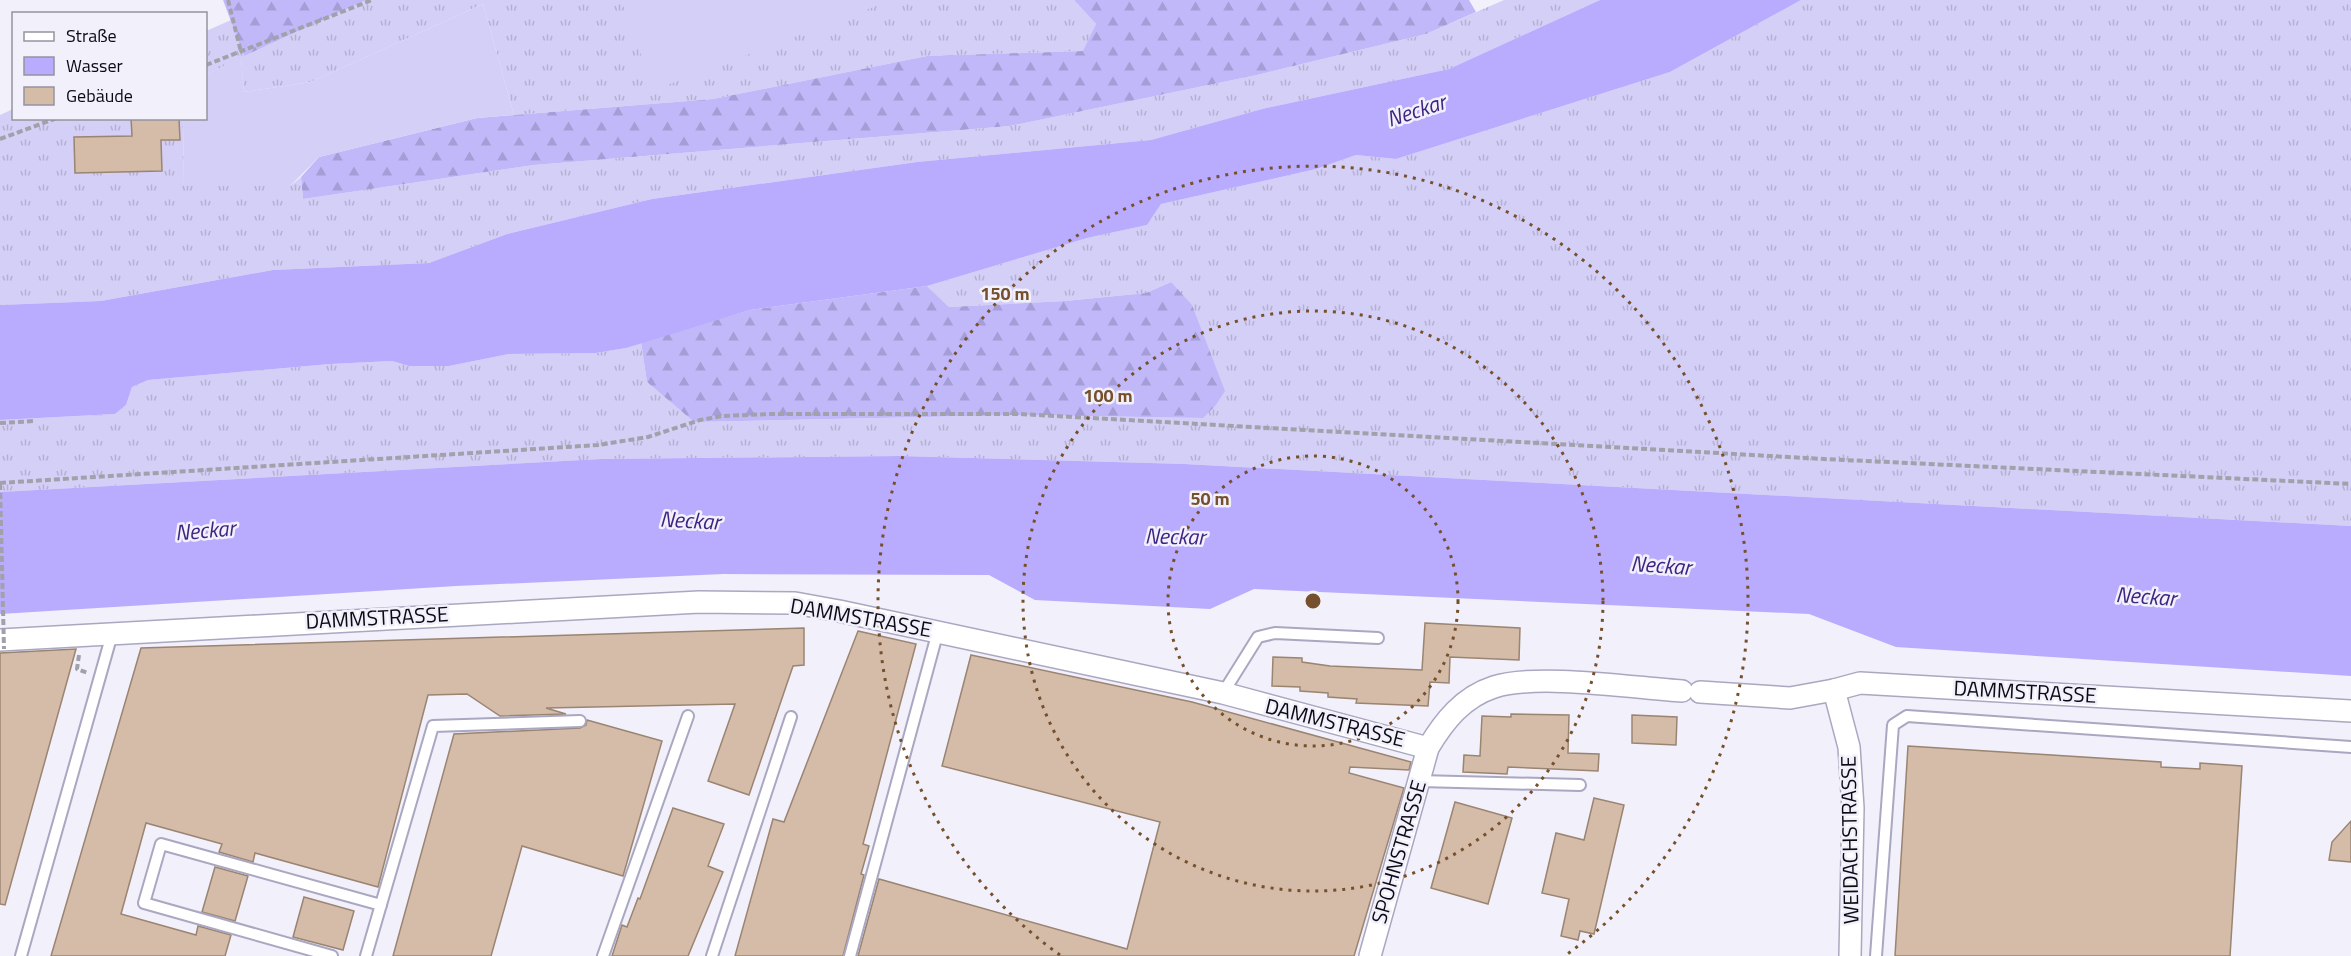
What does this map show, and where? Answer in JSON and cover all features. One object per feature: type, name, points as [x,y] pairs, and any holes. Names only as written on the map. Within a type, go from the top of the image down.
[{"type":"street","name":"DAMMSTRASSE","points":[[2,644],[112,634],[699,602],[795,603],[938,631],[1223,693],[1428,748],[1445,719],[1471,698],[1495,686],[1538,681],[1790,698],[1860,683],[2351,711]]},
{"type":"street","name":"WEIDACHSTRASSE","points":[[1834,690],[1849,747],[1851,778],[1850,956]]},
{"type":"street","name":"SPOHNSTRASSE","points":[[1370,956],[1428,748]]},
{"type":"lane","points":[[850,956],[938,631]]},
{"type":"lane","points":[[1223,693],[1258,637],[1275,633],[1378,638]]},
{"type":"lane","points":[[21,956],[112,634]]},
{"type":"lane","points":[[603,956],[688,716]]},
{"type":"lane","points":[[1876,956],[1893,725],[1907,716],[2351,747]]},
{"type":"lane","points":[[712,956],[791,717]]},
{"type":"lane","points":[[366,956],[433,726],[580,721]]},
{"type":"lane","points":[[1419,781],[1580,785]]},
{"type":"lane","points":[[332,956],[144,903],[161,844],[381,905]]},
{"type":"path","points":[[228,0],[241,52]]},
{"type":"path","points":[[207,65],[372,0]]},
{"type":"path","points":[[0,138],[51,120]]},
{"type":"path","points":[[2,644],[0,484],[598,445],[648,437],[700,420],[722,416],[1020,414],[1800,458],[2351,484]]},
{"type":"path","points":[[0,423],[35,421]]},
{"type":"green space","points":[[223,0],[366,0],[244,56]]},
{"type":"green space","points":[[366,0],[1074,0],[1096,24],[1084,51],[927,56],[713,99],[514,115],[483,4],[311,82],[244,92],[241,58],[207,75],[207,31],[231,20],[244,56]]},
{"type":"green space","points":[[621,0],[892,0],[654,90]]},
{"type":"green space","points":[[1074,0],[1469,0],[1476,12],[1426,34],[1257,75],[1010,126],[534,165],[303,199],[301,177],[319,157],[477,118],[713,99],[927,56],[1083,51],[1096,24]]},
{"type":"green space","points":[[1504,0],[1600,0],[1449,69],[1262,109],[1151,140],[917,162],[652,199],[507,234],[429,263],[273,270],[101,301],[0,305],[0,115],[12,109],[12,120],[183,120],[184,186],[290,186],[301,177],[303,199],[534,165],[1010,126],[1257,75],[1426,34]]},
{"type":"green space","points":[[1801,0],[2351,0],[2351,526],[1185,464],[899,456],[601,459],[0,492],[0,420],[115,414],[126,405],[132,387],[148,380],[330,364],[392,361],[409,366],[449,366],[509,354],[596,353],[626,348],[641,342],[647,382],[694,422],[1019,415],[1203,418],[1171,282],[1146,293],[1065,301],[949,307],[927,286],[1087,238],[1147,225],[1161,204],[1316,169],[1356,155],[1396,159],[1670,72]]},
{"type":"green space","points":[[483,4],[514,115],[477,118],[319,157],[290,186],[184,186],[183,120],[207,120],[207,74],[241,57],[244,92],[311,82]]},
{"type":"green space","points":[[1171,282],[1192,305],[1225,391],[1203,418],[1019,415],[694,422],[647,382],[641,342],[750,310],[927,286],[949,307],[1065,301],[1146,293]]},
{"type":"water","name":"Neckar","points":[[1600,0],[1801,0],[1670,72],[1396,159],[1356,155],[1316,169],[1161,204],[1147,225],[1087,238],[927,286],[750,310],[626,348],[596,353],[509,354],[449,366],[409,366],[392,361],[330,364],[148,380],[132,387],[126,405],[115,414],[0,420],[0,305],[101,301],[273,270],[429,263],[507,234],[652,199],[917,162],[1151,140],[1262,109],[1449,69]]},
{"type":"water","name":"Neckar","points":[[899,456],[1185,464],[2351,526],[2351,676],[1896,647],[1809,614],[1254,589],[1210,609],[1035,600],[989,575],[723,574],[456,586],[0,614],[0,492],[601,459]]},
{"type":"building","points":[[131,120],[179,120],[180,140],[161,140],[162,171],[75,173],[74,137],[132,136]]},
{"type":"building","points":[[1425,623],[1520,628],[1519,660],[1450,657],[1449,683],[1430,682],[1428,706],[1356,703],[1357,699],[1328,697],[1328,693],[1300,691],[1300,687],[1272,686],[1273,657],[1302,658],[1302,662],[1330,666],[1422,670]]},
{"type":"building","points":[[804,628],[804,665],[793,666],[749,795],[708,781],[735,704],[546,708],[566,714],[500,716],[467,694],[428,695],[378,887],[255,853],[253,862],[219,852],[222,844],[146,823],[121,914],[196,935],[198,926],[231,935],[225,956],[51,956],[141,648]]},
{"type":"building","points":[[858,631],[916,644],[863,844],[869,846],[861,874],[864,875],[843,956],[735,956],[773,819],[784,822]]},
{"type":"building","points":[[76,649],[5,905],[0,904],[0,653]]},
{"type":"building","points":[[971,655],[1192,702],[1411,762],[1409,770],[1350,767],[1349,773],[1404,788],[1354,956],[858,956],[879,879],[1127,949],[1160,822],[942,766]]},
{"type":"building","points":[[1511,714],[1569,715],[1568,753],[1599,754],[1598,771],[1508,767],[1507,774],[1463,772],[1464,755],[1480,756],[1482,716],[1511,717]]},
{"type":"building","points":[[1632,715],[1677,717],[1676,745],[1632,743]]},
{"type":"building","points":[[587,720],[662,741],[623,876],[522,846],[491,956],[393,956],[454,734],[580,728],[586,725]]},
{"type":"building","points":[[1908,746],[2161,762],[2161,767],[2200,769],[2200,763],[2242,766],[2230,956],[1895,956]]},
{"type":"building","points":[[1594,798],[1624,805],[1594,934],[1580,931],[1578,940],[1561,936],[1569,899],[1542,893],[1556,833],[1584,840]]},
{"type":"building","points":[[1455,802],[1512,818],[1488,904],[1431,888]]},
{"type":"building","points":[[673,808],[724,824],[708,866],[723,872],[688,956],[612,956],[622,925],[627,927],[638,898],[640,899]]},
{"type":"building","points":[[2351,821],[2351,862],[2329,860],[2332,842]]},
{"type":"building","points":[[215,867],[248,876],[235,921],[202,912]]},
{"type":"building","points":[[304,897],[354,911],[343,950],[293,937]]}]
